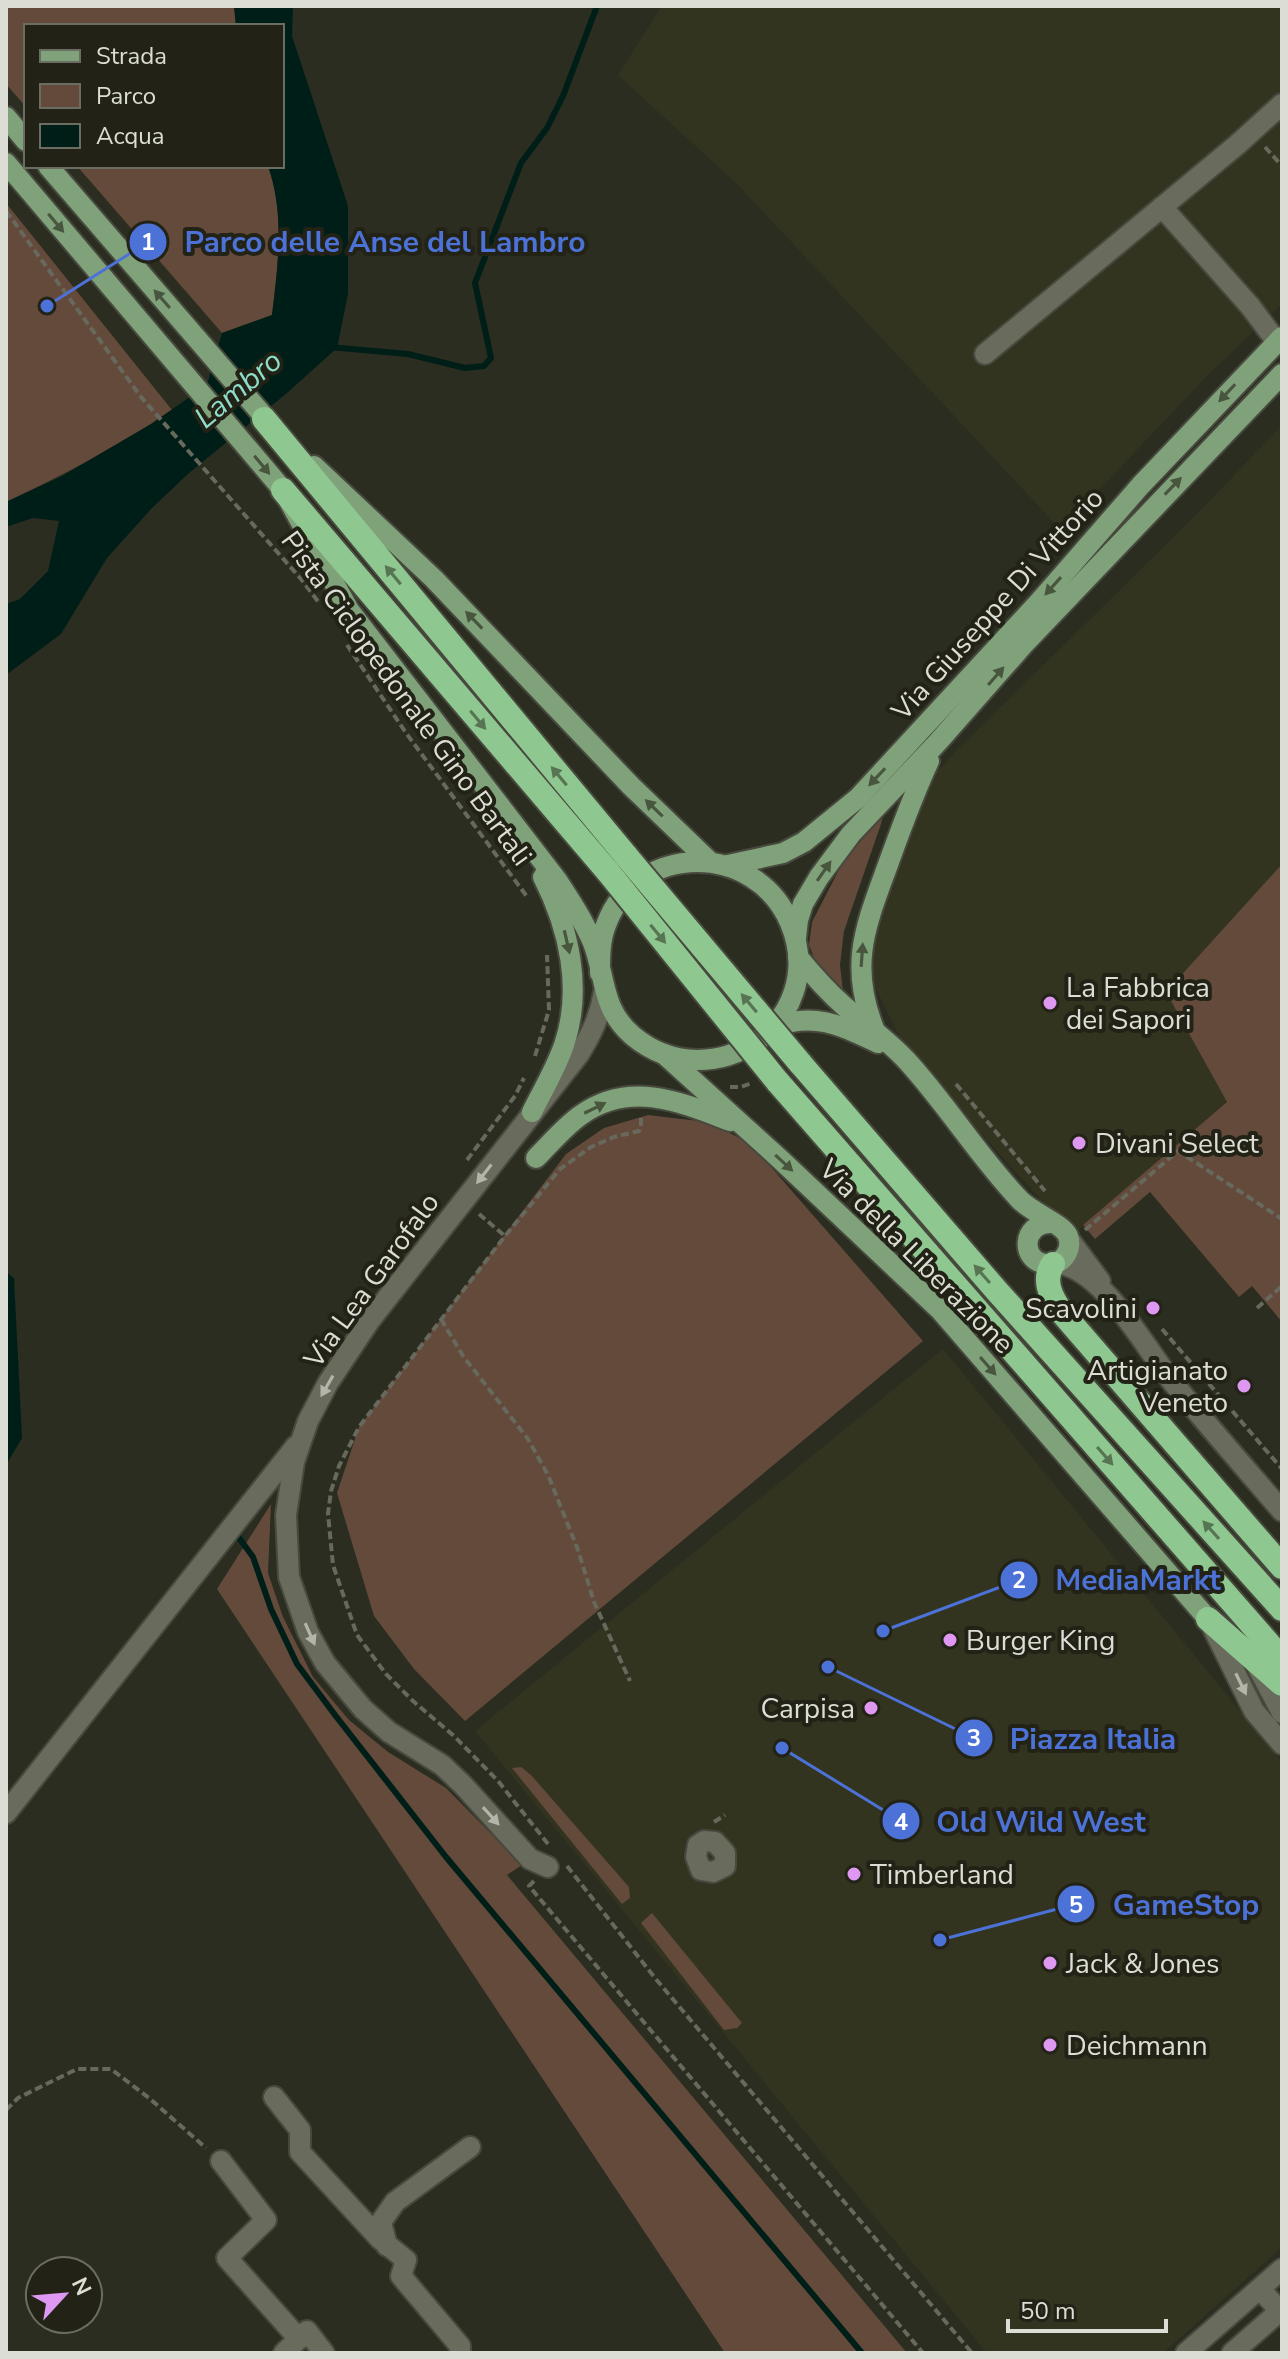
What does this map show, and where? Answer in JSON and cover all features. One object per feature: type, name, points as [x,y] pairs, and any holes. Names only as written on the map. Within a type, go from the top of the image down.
[{"type":"highway","points":[[264,419],[618,865],[777,1081],[1282,1659]]},
{"type":"highway","points":[[283,490],[618,865],[800,1063],[996,1290],[1282,1609]]},
{"type":"highway","points":[[1054,1264],[1049,1270],[1048,1282],[1053,1298],[1064,1315],[1282,1567]]},
{"type":"highway","points":[[1208,1619],[1282,1684]]},
{"type":"main road","points":[[6,117],[24,139]]},
{"type":"main road","points":[[6,163],[283,490],[349,610],[572,903],[591,939],[602,982],[619,1020],[631,1034],[650,1048],[689,1060],[726,1057],[746,1049],[773,1027],[789,1003],[795,987],[797,949]]},
{"type":"main road","points":[[50,168],[264,419],[434,579],[631,786],[718,864]]},
{"type":"main road","name":"Via Giuseppe Di Vittorio","points":[[718,864],[783,853],[804,842],[858,798],[1039,602],[1141,485],[1279,340]]},
{"type":"main road","name":"Via Giuseppe Di Vittorio","points":[[797,949],[798,920],[803,904],[851,834],[1025,643],[1282,374]]},
{"type":"main road","points":[[875,1031],[862,985],[864,933],[916,788],[938,742]]},
{"type":"main road","points":[[478,776],[537,865],[557,907],[571,958],[571,1015],[565,1043],[532,1112]]},
{"type":"main road","points":[[602,982],[600,948],[606,924],[618,902],[636,883],[670,865],[688,862],[718,864],[743,872],[760,882],[785,911],[797,949],[824,988],[907,1061],[1021,1201],[1074,1236],[1062,1260],[1042,1264],[1033,1258],[1012,1196],[998,1175]]},
{"type":"main road","points":[[773,1027],[791,1020],[814,1019],[841,1026],[896,1051]]},
{"type":"main road","name":"Via della Liberazione","points":[[664,1054],[940,1310],[1208,1619]]},
{"type":"main road","points":[[536,1158],[579,1116],[597,1105],[619,1098],[639,1096],[674,1100],[744,1126]]},
{"type":"main road","points":[[1028,1242],[1030,1232],[1035,1227],[1051,1223]]},
{"type":"street","points":[[985,354],[1282,104]]},
{"type":"street","points":[[1162,207],[1279,340]]},
{"type":"street","name":"Via Lea Garofalo","points":[[550,1863],[530,1859],[463,1785],[442,1765],[389,1732],[363,1709],[325,1663],[308,1632],[289,1577],[286,1515],[294,1462],[308,1421],[328,1383],[370,1320],[592,1033],[600,1013],[602,982]]},
{"type":"street","points":[[1074,1236],[1118,1307],[1173,1383],[1282,1511]]},
{"type":"street","points":[[1054,1264],[1062,1264],[1078,1272],[1118,1307]]},
{"type":"street","points":[[6,1813],[302,1440]]},
{"type":"street","points":[[247,1507],[277,1494],[289,1495]]},
{"type":"street","name":"Via della Liberazione","points":[[1208,1619],[1254,1711],[1282,1744]]},
{"type":"street","points":[[1254,1660],[1282,1713]]},
{"type":"street","points":[[274,2097],[300,2130],[300,2152],[387,2246],[406,2260],[401,2276],[460,2346],[460,2353]]},
{"type":"street","points":[[387,2246],[381,2222],[385,2213],[395,2202],[470,2147]]},
{"type":"street","points":[[221,2161],[266,2220],[227,2258],[292,2346],[307,2331],[324,2353]]},
{"type":"street","points":[[1186,2353],[1282,2269]]},
{"type":"street","points":[[1232,2353],[1280,2311],[1260,2289]]},
{"type":"path","name":"Pista Ciclopedonale Gino Bartali","points":[[6,211],[141,397],[301,579],[325,611]]},
{"type":"path","name":"Pista Ciclopedonale Gino Bartali","points":[[342,636],[406,733],[532,904]]},
{"type":"path","points":[[535,1057],[549,1010],[547,951]]},
{"type":"path","points":[[467,1160],[515,1096],[528,1070]]},
{"type":"path","points":[[1074,1236],[1178,1151],[1282,1219]]},
{"type":"path","points":[[463,1201],[505,1236],[359,1427],[339,1466],[331,1491],[328,1514],[333,1565],[357,1635],[386,1674],[498,1781],[550,1863],[655,1978],[972,2353]]},
{"type":"path","points":[[1257,1308],[1282,1286]]},
{"type":"path","points":[[441,1319],[463,1356],[528,1439],[548,1475],[578,1550],[594,1602],[630,1681]]},
{"type":"path","points":[[1162,1329],[1282,1469]]},
{"type":"path","points":[[550,1863],[529,1886],[923,2353]]},
{"type":"path","points":[[6,2110],[18,2098],[77,2069],[111,2069],[221,2161]]},
{"type":"shaded area","points":[[662,6],[1282,6],[1282,304],[1207,376],[1061,530],[738,185],[618,75]]},
{"type":"shaded area","points":[[1282,425],[1282,864],[1166,992],[1227,1102],[1073,1235],[907,1052],[876,989],[870,951],[921,785],[1200,511]]},
{"type":"shaded area","points":[[943,1349],[1282,1762],[1282,2247],[1163,2353],[987,2353],[475,1731]]},
{"type":"green space","points":[[6,6],[234,6],[236,24],[24,24],[24,105],[6,84]]},
{"type":"green space","points":[[79,168],[269,168],[278,221],[278,259],[272,315],[222,333]]},
{"type":"green space","points":[[6,203],[172,410],[91,459],[6,502]]},
{"type":"green space","points":[[883,815],[844,931],[840,965],[843,991],[816,963],[809,945],[812,922],[843,862]]},
{"type":"green space","points":[[1282,864],[1282,1322],[1252,1286],[1239,1297],[1150,1192],[1095,1239],[1083,1225],[1227,1102],[1166,992]]},
{"type":"green space","points":[[648,1115],[707,1122],[750,1143],[923,1341],[465,1721],[414,1669],[374,1616],[337,1493],[359,1427],[566,1154],[604,1128]]},
{"type":"green space","points":[[271,1504],[268,1573],[283,1617],[313,1677],[349,1720],[388,1752],[446,1788],[522,1865],[507,1875],[907,2353],[725,2353],[217,1589]]},
{"type":"green space","points":[[521,1767],[629,1887],[630,1898],[622,1904],[512,1768]]},
{"type":"green space","points":[[652,1913],[742,2023],[737,2028],[724,2030],[641,1923]]},
{"type":"water","name":"Lambro","points":[[234,6],[293,6],[292,36],[348,206],[348,294],[337,348],[152,508],[107,558],[61,634],[6,675],[6,604],[20,599],[48,571],[59,521],[33,518],[6,527],[6,502],[62,476],[151,424],[207,385],[222,333],[272,315],[278,259],[278,221],[269,168],[284,168],[284,24],[236,24]]},
{"type":"water","points":[[6,1272],[14,1278],[22,1438],[6,1465]]},
{"type":"waterway","points":[[329,347],[408,354],[465,368],[484,366],[491,358],[475,283],[521,163],[547,128],[563,96],[597,6]]},
{"type":"waterway","points":[[237,1535],[253,1557],[271,1609],[297,1664],[335,1715],[446,1857],[862,2353]]},
{"type":"place","name":"Parco delle Anse del Lambro","points":[[47,306]]},
{"type":"place","name":"La Fabbrica dei Sapori","points":[[1050,1003]]},
{"type":"place","name":"Divani Select","points":[[1079,1143]]},
{"type":"place","name":"Scavolini","points":[[1153,1308]]},
{"type":"place","name":"Artigianato Veneto","points":[[1244,1386]]},
{"type":"place","name":"MediaMarkt","points":[[883,1631]]},
{"type":"place","name":"Burger King","points":[[950,1640]]},
{"type":"place","name":"Piazza Italia","points":[[828,1667]]},
{"type":"place","name":"Carpisa","points":[[871,1708]]},
{"type":"place","name":"Old Wild West","points":[[782,1748]]},
{"type":"place","name":"Timberland","points":[[854,1874]]},
{"type":"place","name":"GameStop","points":[[940,1940]]},
{"type":"place","name":"Jack & Jones","points":[[1050,1963]]},
{"type":"place","name":"Deichmann","points":[[1050,2045]]}]
